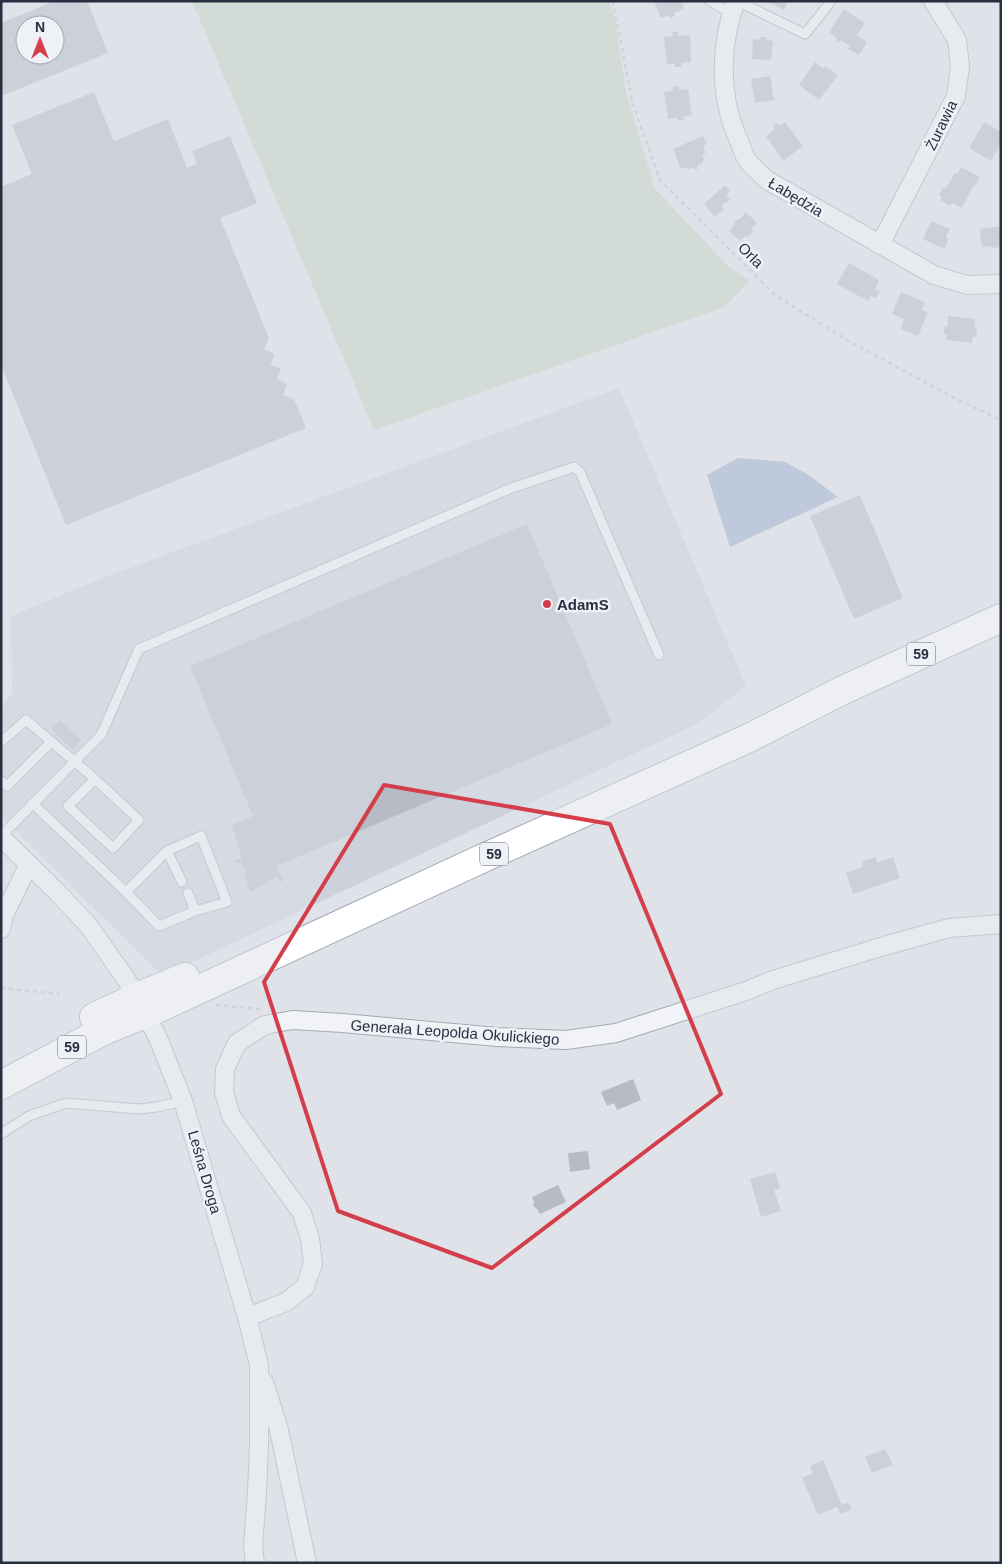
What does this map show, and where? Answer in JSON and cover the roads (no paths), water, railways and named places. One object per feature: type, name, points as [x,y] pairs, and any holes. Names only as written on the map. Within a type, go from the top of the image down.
[{"type":"main road","name":"59","points":[[1,1086],[104,1030],[186,977],[743,722],[841,691],[1001,618]]},
{"type":"main road","name":"59","points":[[1,1064],[72,1027],[142,1006]]},
{"type":"street","name":"Żurawia","points":[[880,245],[956,96],[960,66],[957,40],[934,1]]},
{"type":"street","name":"Łabędzia","points":[[735,5],[728,22],[724,49],[724,94],[733,129],[748,161],[767,180],[934,274],[967,285],[1001,284]]},
{"type":"street","name":"Leśna Droga","points":[[1,836],[88,925],[142,1006],[158,1038],[183,1100],[247,1317],[259,1365],[258,1493],[253,1546],[255,1563]]},
{"type":"street","points":[[1,929],[4,915],[29,864]]},
{"type":"street","name":"Generała Leopolda Okulickiego","points":[[247,1317],[286,1302],[305,1287],[313,1264],[310,1239],[302,1213],[231,1116],[224,1092],[225,1069],[237,1043],[265,1025],[292,1020],[497,1037],[566,1040],[616,1033],[746,991],[773,980],[930,933],[949,928],[1001,924]]},
{"type":"street","points":[[259,1365],[279,1430],[307,1563]]},
{"type":"lane","points":[[710,1],[735,5],[805,34],[829,4]]},
{"type":"lane","points":[[1,836],[101,735],[139,649],[508,489],[574,467],[580,472],[659,655]]},
{"type":"lane","points":[[1,742],[26,720],[95,779],[140,820],[113,848],[68,806],[95,779]]},
{"type":"lane","points":[[1,781],[7,786],[51,742]]},
{"type":"lane","points":[[32,803],[159,926],[196,911],[227,902],[201,836],[167,851],[126,892]]},
{"type":"lane","points":[[167,851],[182,882]]},
{"type":"lane","points":[[188,893],[196,911]]},
{"type":"lane","points":[[1,1134],[29,1116],[66,1103],[139,1108],[157,1107],[183,1100]]},
{"type":"water","points":[[738,458],[785,462],[809,475],[838,497],[730,547],[707,475]]},
{"type":"place","name":"AdamS","points":[[547,604]]}]
